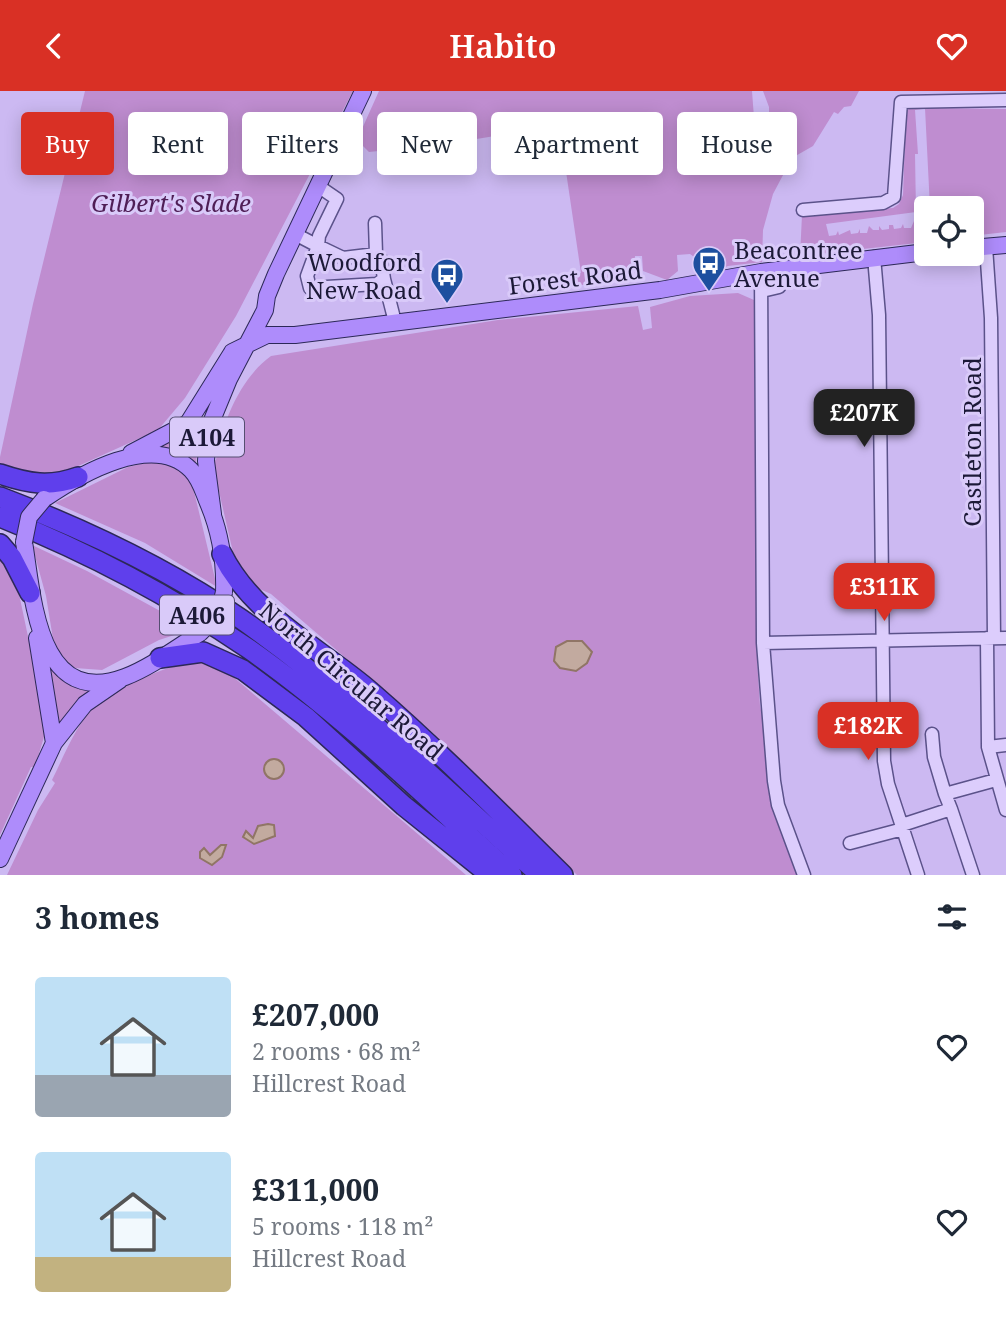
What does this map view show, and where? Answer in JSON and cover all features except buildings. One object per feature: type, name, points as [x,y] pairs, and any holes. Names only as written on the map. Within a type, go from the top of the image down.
[{"type":"highway","points":[[0,474],[42,485],[56,485],[78,477]]},
{"type":"highway","name":"North Circular Road","points":[[0,497],[112,544],[161,570],[239,618],[354,707],[540,875]]},
{"type":"highway","name":"North Circular Road","points":[[0,517],[52,538],[139,581],[251,651],[341,722],[512,875]]},
{"type":"highway","points":[[0,544],[12,558],[30,593]]},
{"type":"highway","name":"A406","points":[[222,554],[239,585],[253,600],[402,719],[563,875]]},
{"type":"highway","name":"A406","points":[[160,658],[200,652],[230,661],[306,717],[404,806],[490,875]]},
{"type":"main road","name":"A104","points":[[247,344],[295,234],[363,91]]},
{"type":"main road","points":[[984,247],[1006,245]]},
{"type":"main road","name":"Forest Road","points":[[234,359],[247,344],[267,335],[288,335],[660,290],[761,272],[914,253]]},
{"type":"main road","name":"A104","points":[[213,514],[206,444],[215,409],[255,307],[266,303]]},
{"type":"main road","points":[[234,359],[288,335],[266,303]]},
{"type":"main road","name":"A104","points":[[123,457],[188,423],[234,359]]},
{"type":"main road","points":[[0,859],[54,743],[85,704],[200,633],[218,616],[224,592],[222,554],[213,514],[197,477],[182,462],[159,455],[123,457],[78,477],[44,499],[29,517],[24,542],[30,593],[47,649],[65,670],[91,681],[125,677]]},
{"type":"main road","points":[[36,617],[41,671],[54,743]]},
{"type":"street","points":[[803,210],[883,203],[894,197],[901,102],[1006,100]]},
{"type":"street","points":[[318,186],[337,199],[319,236],[307,276],[310,288],[377,284],[384,279]]},
{"type":"street","points":[[375,223],[376,254],[381,259],[395,322]]},
{"type":"street","points":[[295,234],[343,258],[376,254]]},
{"type":"street","points":[[874,257],[879,315],[884,761],[918,875]]},
{"type":"street","name":"Castleton Road","points":[[982,266],[991,318],[996,638],[988,747],[1006,810]]},
{"type":"street","points":[[762,291],[779,287],[783,281],[783,269]]},
{"type":"street","points":[[761,272],[764,643],[778,805],[804,875]]},
{"type":"street","points":[[764,643],[996,638]]},
{"type":"street","points":[[932,734],[934,757],[973,875]]},
{"type":"street","points":[[988,747],[1006,745]]},
{"type":"street","points":[[946,794],[996,780]]},
{"type":"street","points":[[850,843],[951,809]]},
{"type":"green space","name":"Gilbert's Slade","points":[[85,91],[353,91],[342,112],[242,112],[242,175],[309,175],[236,316],[185,398],[158,430],[65,472],[44,476],[0,467],[0,457],[64,175],[114,175],[114,112],[80,112]]},
{"type":"green space","points":[[379,91],[752,91],[754,112],[677,112],[677,175],[783,175],[773,194],[763,230],[762,262],[728,266],[714,271],[690,254],[677,255],[678,271],[667,280],[643,271],[642,256],[635,256],[635,273],[626,279],[574,286],[567,280],[581,273],[567,175],[663,175],[663,112],[491,112],[491,137],[477,139],[477,112],[377,112],[377,151],[369,152],[363,146],[363,127]]},
{"type":"green space","points":[[763,91],[859,91],[851,106],[844,107],[838,114],[834,112],[813,146],[797,155],[797,112],[769,112]]},
{"type":"green space","points":[[912,107],[923,109],[915,110],[918,154],[915,154],[914,212],[826,224],[829,236],[836,235],[838,231],[839,235],[850,230],[851,234],[858,233],[860,229],[860,233],[867,233],[869,226],[873,230],[879,230],[879,226],[882,230],[889,229],[889,225],[893,225],[894,229],[901,228],[903,224],[904,228],[911,228],[914,221],[914,243],[800,256],[802,215],[893,208],[899,204],[903,195],[906,111]]},
{"type":"green space","points":[[925,108],[1006,109],[1006,232],[984,235],[984,196],[929,196]]},
{"type":"green space","points":[[738,293],[754,300],[757,660],[760,706],[798,875],[577,875],[432,732],[271,594],[244,582],[235,561],[212,461],[216,460],[222,432],[234,402],[250,376],[271,356],[498,320],[638,306],[643,330],[652,328],[650,307],[690,296]]},
{"type":"green space","points":[[207,414],[198,436],[196,466],[162,450],[161,445],[190,433]]},
{"type":"green space","points":[[149,462],[172,465],[191,479],[217,587],[145,543],[55,503],[128,467]]},
{"type":"green space","points":[[32,545],[87,571],[193,629],[159,640],[102,670],[75,668],[61,657],[54,645],[46,596]]},
{"type":"green space","points":[[0,556],[18,589],[47,727],[35,767],[31,767],[0,835]]},
{"type":"green space","points":[[200,658],[224,669],[466,875],[7,875],[38,810],[55,783],[52,780],[72,738],[92,709],[109,695],[134,682]]},
{"type":"green space","points":[[49,665],[95,689],[60,724],[58,724]]},
{"type":"shaded area","points":[[567,641],[582,641],[592,652],[587,663],[576,671],[560,668],[554,661],[556,647]]},
{"type":"shaded area","points":[[274,759],[281,762],[284,769],[281,776],[274,779],[267,776],[264,769],[267,762]]},
{"type":"shaded area","points":[[274,825],[275,836],[254,844],[243,837],[246,831],[253,838],[258,826]]},
{"type":"shaded area","points":[[221,845],[226,845],[222,857],[212,865],[200,858],[200,852],[204,848],[210,855]]},
{"type":"place","name":"Beacontree Avenue","points":[[709,293]]},
{"type":"place","name":"Woodford New Road","points":[[447,305]]}]
